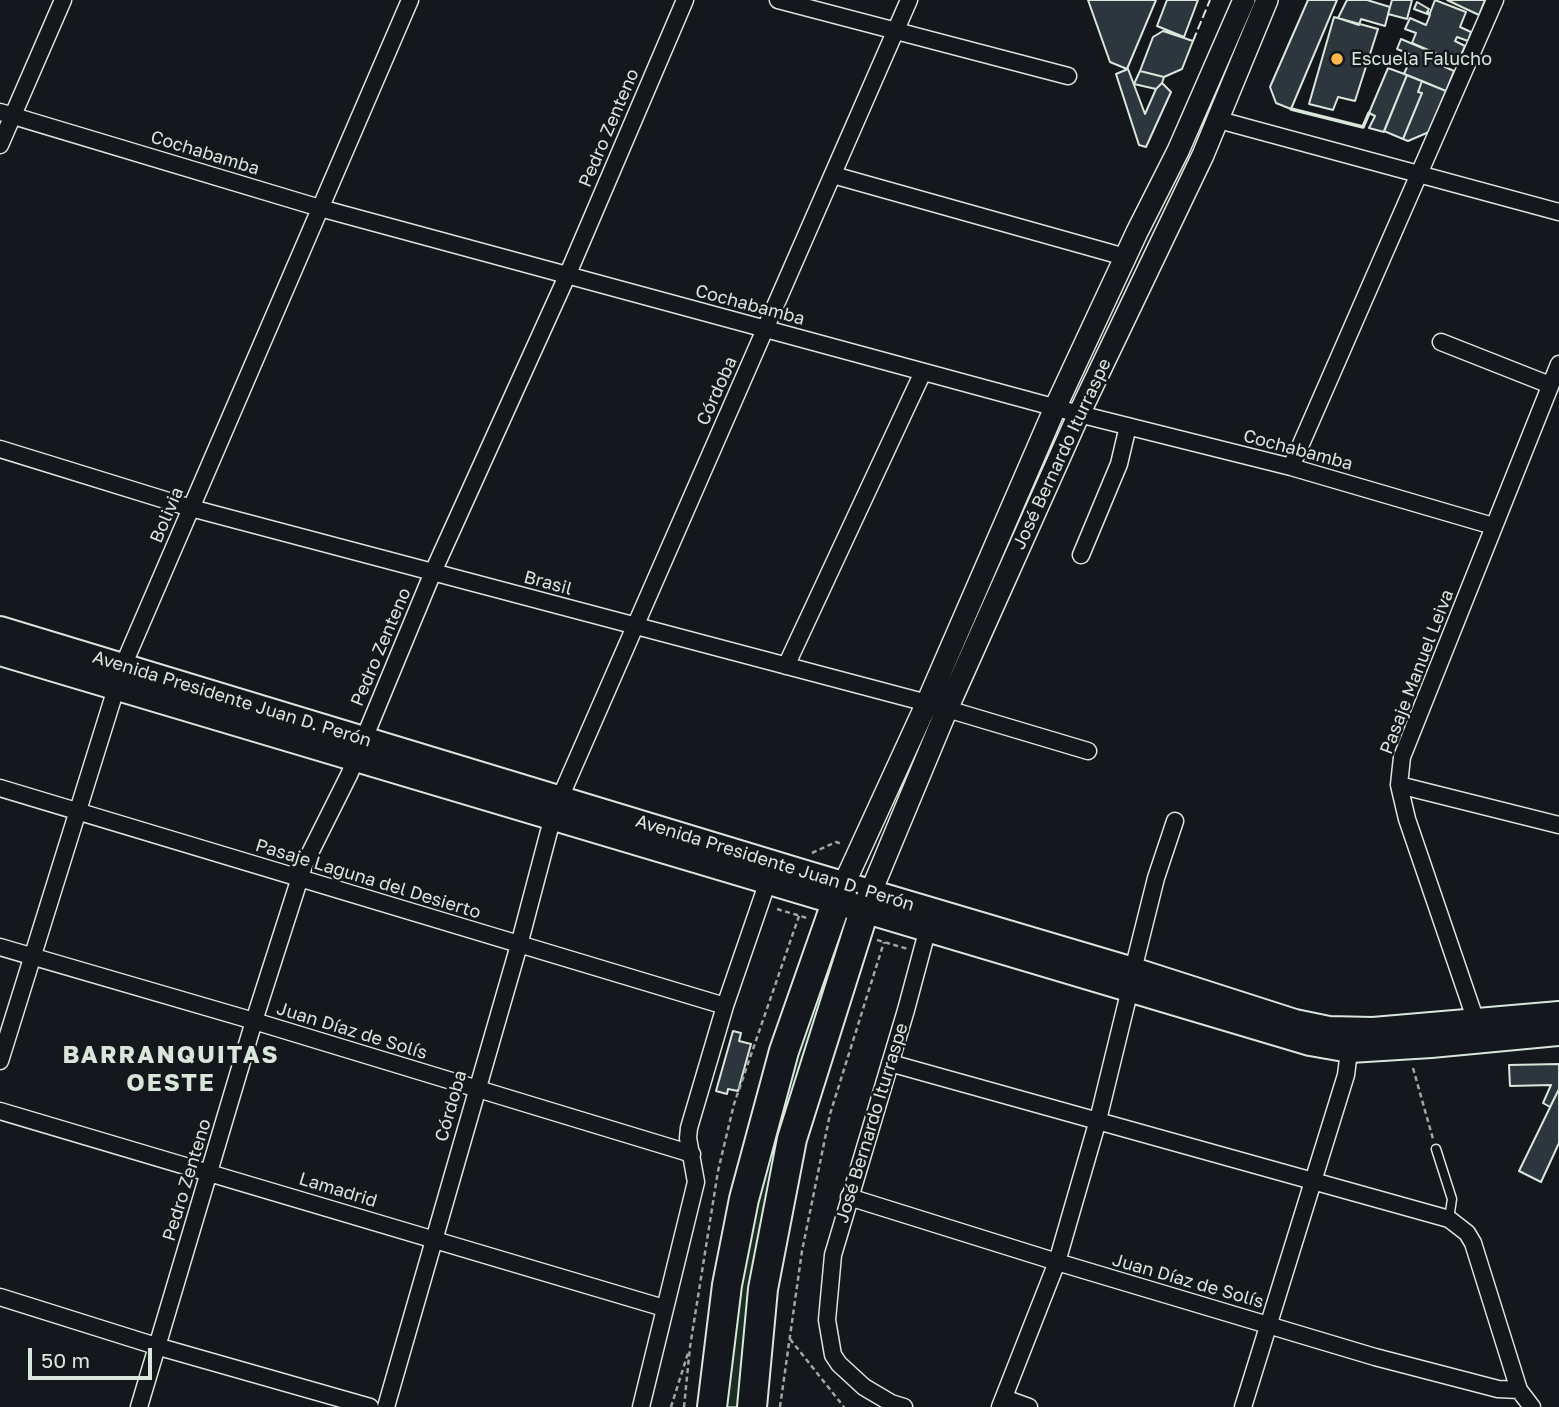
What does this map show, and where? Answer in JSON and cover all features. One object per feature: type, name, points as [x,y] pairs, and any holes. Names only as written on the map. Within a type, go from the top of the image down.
[{"type":"highway","points":[[712,1407],[727,1285],[747,1187],[784,1051],[836,904]]},
{"type":"highway","points":[[752,1407],[763,1289],[792,1139],[863,912]]},
{"type":"main road","name":"José Bernardo Iturraspe","points":[[863,912],[937,706],[1055,408],[1183,140],[1244,0]]},
{"type":"main road","name":"José Bernardo Iturraspe","points":[[836,904],[858,850],[937,706],[1079,414],[1219,120],[1267,0]]},
{"type":"main road","name":"Avenida Presidente Juan D. Perón","points":[[0,629],[119,677],[556,807],[802,872],[836,904]]},
{"type":"main road","name":"Avenida Presidente Juan D. Perón","points":[[0,653],[119,677]]},
{"type":"main road","name":"Avenida Presidente Juan D. Perón","points":[[556,807],[765,893],[836,904],[1132,979]]},
{"type":"main road","name":"Avenida Presidente Juan D. Perón","points":[[863,912],[1132,979],[1285,1037],[1331,1048],[1350,1040],[1410,1027],[1559,1033]]},
{"type":"main road","name":"Avenida Presidente Juan D. Perón","points":[[1350,1040],[1407,1047],[1559,1014]]},
{"type":"street","points":[[0,145],[7,113],[63,0]]},
{"type":"street","name":"Bolivia","points":[[0,1061],[119,677],[410,0]]},
{"type":"street","name":"Pedro Zenteno","points":[[139,1407],[299,879],[359,749],[433,572],[567,276],[685,0]]},
{"type":"street","points":[[778,0],[1068,75]]},
{"type":"street","name":"Córdoba","points":[[386,1407],[556,807],[909,0]]},
{"type":"street","points":[[1291,467],[1495,0]]},
{"type":"street","name":"Cochabamba","points":[[7,113],[320,208],[1055,408],[1291,467],[1493,526]]},
{"type":"street","points":[[1219,120],[1559,212]]},
{"type":"street","points":[[833,175],[1125,257]]},
{"type":"street","points":[[1441,342],[1550,385]]},
{"type":"street","name":"Pasaje Manuel Leiva","points":[[1479,1030],[1407,819],[1399,785],[1402,757],[1559,365]]},
{"type":"street","points":[[786,666],[923,372]]},
{"type":"street","points":[[1080,555],[1119,464],[1128,426]]},
{"type":"street","name":"Brasil","points":[[0,449],[191,508],[937,706],[1088,751]]},
{"type":"street","points":[[1399,785],[1559,825]]},
{"type":"street","name":"Pasaje Laguna del Desierto","points":[[0,788],[726,1006]]},
{"type":"street","points":[[1029,1407],[1002,1403],[1057,1262],[1098,1120],[1156,878],[1175,821]]},
{"type":"street","points":[[641,1407],[696,1182],[688,1138],[689,1128],[726,1006],[765,893]]},
{"type":"street","name":"José Bernardo Iturraspe","points":[[904,1407],[891,1403],[864,1387],[839,1364],[833,1355],[827,1320],[833,1255],[928,928]]},
{"type":"street","name":"Juan Díaz de Solís","points":[[0,947],[692,1154]]},
{"type":"street","points":[[1243,1407],[1346,1075],[1350,1040]]},
{"type":"street","points":[[890,1063],[1449,1219],[1467,1233],[1473,1243],[1519,1390],[1532,1407]]},
{"type":"street","name":"Lamadrid","points":[[0,1111],[664,1308]]},
{"type":"street","name":"Juan Díaz de Solís","points":[[849,1197],[1269,1325],[1498,1389],[1519,1390]]},
{"type":"street","points":[[0,1297],[156,1346],[370,1407]]},
{"type":"lane","points":[[1436,1149],[1452,1199],[1449,1219]]},
{"type":"path","points":[[802,872],[809,854],[836,842],[858,850]]},
{"type":"path","points":[[765,893],[799,916]]},
{"type":"path","points":[[799,916],[836,904]]},
{"type":"path","points":[[863,912],[884,942],[921,952]]},
{"type":"path","points":[[684,1407],[690,1347],[718,1171],[734,1104],[799,916]]},
{"type":"path","points":[[780,1407],[802,1251],[830,1114],[884,942]]},
{"type":"path","points":[[1407,1047],[1436,1149]]},
{"type":"path","points":[[790,1339],[844,1407]]},
{"type":"path","points":[[671,1407],[690,1347]]},
{"type":"green space","points":[[864,911],[815,1061],[752,1407],[712,1407],[727,1285],[827,924]]},
{"type":"building","points":[[1088,0],[1156,0],[1127,69],[1110,62]]},
{"type":"building","points":[[1167,0],[1198,0],[1184,37],[1157,26]]},
{"type":"building","points":[[1308,0],[1337,0],[1291,109],[1276,103],[1270,87]]},
{"type":"building","points":[[1347,0],[1367,0],[1390,7],[1385,26],[1361,19],[1359,25],[1338,18]]},
{"type":"building","points":[[1392,0],[1412,0],[1407,19],[1388,14]]},
{"type":"building","points":[[1435,0],[1466,12],[1460,27],[1471,32],[1468,41],[1457,37],[1455,41],[1465,46],[1459,60],[1452,57],[1451,60],[1412,43],[1416,33],[1405,29],[1410,18],[1426,25],[1430,15],[1414,9],[1417,2],[1429,9],[1427,12],[1430,13]]},
{"type":"building","points":[[1447,0],[1485,0],[1479,15]]},
{"type":"building","points":[[1334,17],[1378,29],[1355,101],[1338,97],[1333,110],[1309,104]]},
{"type":"building","points":[[1163,31],[1193,41],[1182,69],[1164,77],[1140,71],[1153,37]]},
{"type":"building","points":[[1401,39],[1446,58],[1443,66],[1454,71],[1446,91],[1404,74],[1412,55],[1397,49]]},
{"type":"building","points":[[1388,68],[1407,75],[1384,132],[1369,128],[1375,116],[1369,113]]},
{"type":"building","points":[[1128,69],[1145,114],[1156,89],[1162,83],[1171,92],[1146,147],[1139,145],[1116,74]]},
{"type":"building","points":[[1140,71],[1164,77],[1162,83],[1156,89],[1134,84]]},
{"type":"building","points":[[1407,75],[1422,81],[1418,92],[1422,93],[1403,139],[1384,131]]},
{"type":"building","points":[[1422,81],[1446,91],[1429,132],[1408,141],[1403,139],[1422,93],[1418,92]]},
{"type":"building","points":[[733,1031],[741,1033],[739,1041],[751,1044],[738,1091],[728,1089],[727,1094],[716,1091]]},
{"type":"building","points":[[1559,1064],[1559,1089],[1550,1107],[1543,1103],[1551,1085],[1510,1086],[1509,1065]]},
{"type":"building","points":[[1559,1089],[1559,1143],[1541,1182],[1519,1171]]},
{"type":"fence","points":[[1193,41],[1210,0]]},
{"type":"wall","points":[[1291,109],[1363,127],[1369,113]]},
{"type":"place","name":"Escuela Falucho","points":[[1337,59]]},
{"type":"district","name":"BARRANQUITAS OESTE","points":[[171,1069]]}]
